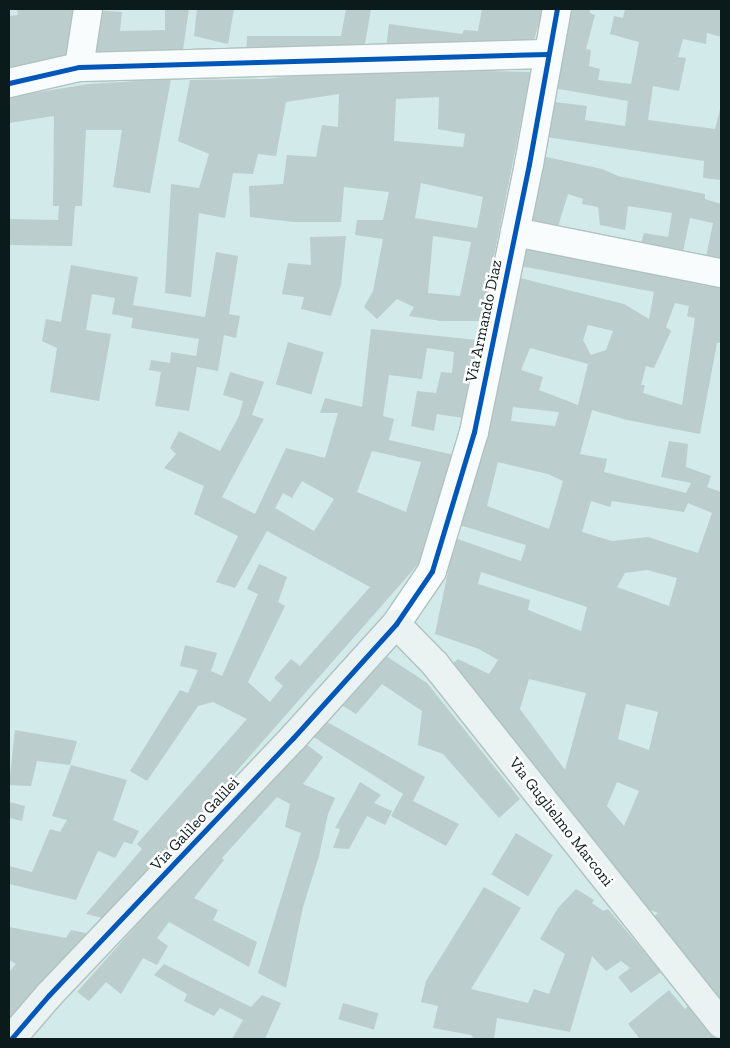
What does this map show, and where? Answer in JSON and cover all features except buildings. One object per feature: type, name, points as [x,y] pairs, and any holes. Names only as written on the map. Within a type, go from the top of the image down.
[{"type":"street","points":[[79,67],[88,9]]},
{"type":"street","name":"Via Armando Diaz","points":[[396,624],[432,571],[474,432],[515,232],[556,9]]},
{"type":"street","points":[[9,83],[79,67],[548,54]]},
{"type":"street","points":[[515,232],[721,273]]},
{"type":"street","name":"Via Guglielmo Marconi","points":[[396,624],[436,664],[721,1024]]},
{"type":"street","name":"Via Galileo Galilei","points":[[11,1039],[49,995],[293,738],[396,624]]},
{"type":"cycle path","points":[[11,1039],[49,995],[293,738],[396,624],[432,571],[474,432],[529,164],[557,9]]},
{"type":"cycle path","points":[[9,83],[79,67],[548,54]]}]
